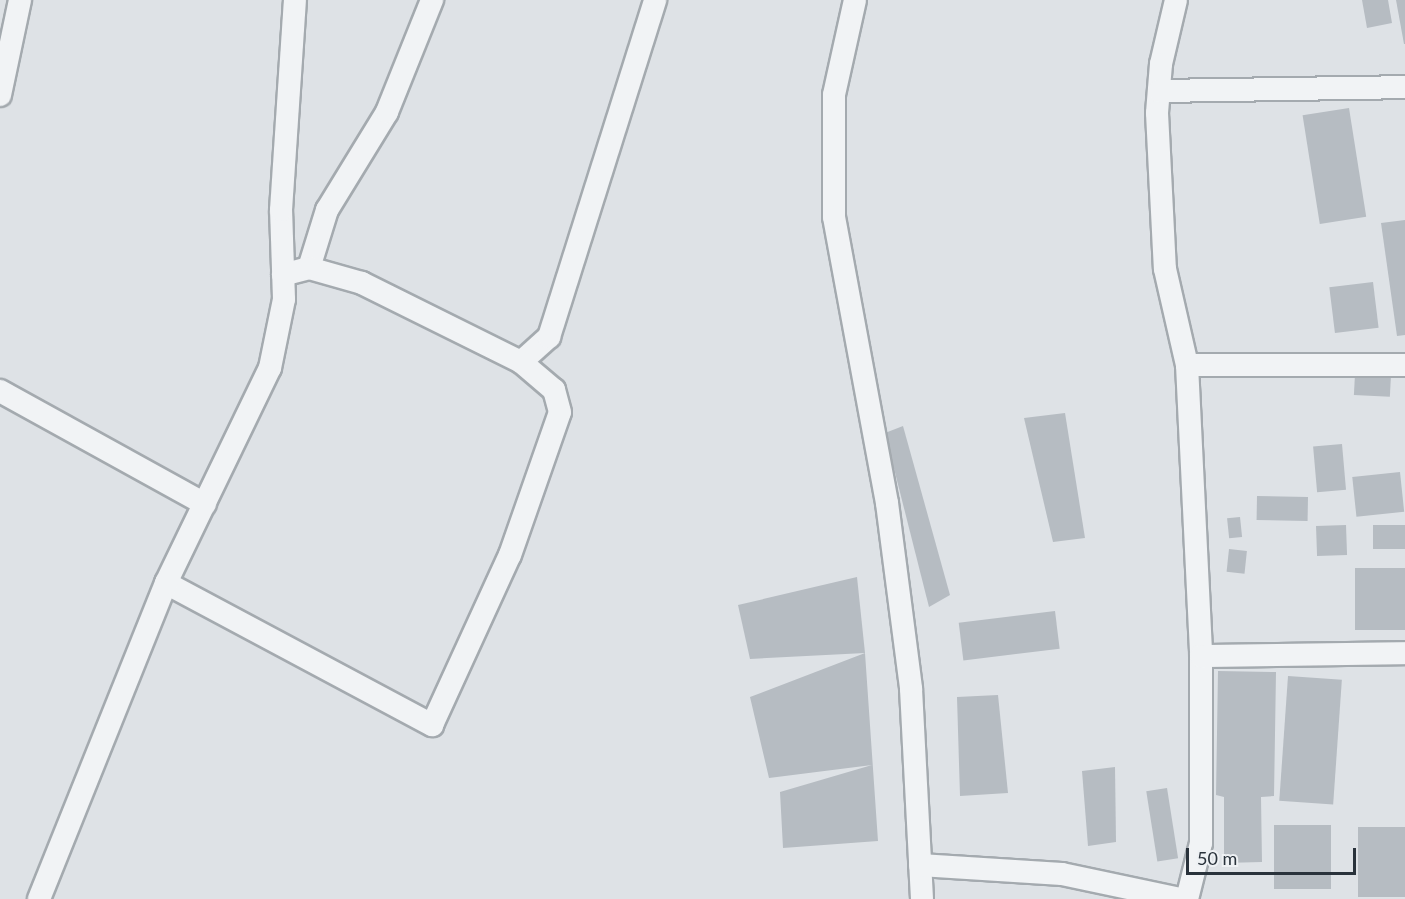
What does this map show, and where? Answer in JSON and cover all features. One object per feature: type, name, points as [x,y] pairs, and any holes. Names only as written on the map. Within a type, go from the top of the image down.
[{"type":"street","points":[[0,95],[20,0]]},
{"type":"street","points":[[39,899],[165,583],[270,368],[283,275],[281,198],[295,0]]},
{"type":"street","points":[[309,267],[327,210],[387,112],[432,0]]},
{"type":"street","points":[[521,363],[549,337],[655,0]]},
{"type":"street","points":[[855,0],[834,95],[834,217],[887,503],[911,689],[922,899]]},
{"type":"street","points":[[1176,0],[1159,91],[1165,269],[1187,365],[1201,656],[1201,843],[1187,899]]},
{"type":"street","points":[[1159,91],[1405,87]]},
{"type":"street","points":[[165,583],[432,725],[510,555],[560,412],[554,390],[521,363],[362,283],[309,267],[283,275]]},
{"type":"street","points":[[1187,365],[1405,365]]},
{"type":"street","points":[[0,391],[205,504]]},
{"type":"street","points":[[1201,656],[1405,653]]},
{"type":"street","points":[[920,865],[1062,874],[1181,899]]},
{"type":"building","points":[[1362,0],[1388,0],[1392,23],[1367,28]]},
{"type":"building","points":[[1396,0],[1405,0],[1405,44],[1404,44]]},
{"type":"building","points":[[1349,108],[1366,217],[1320,224],[1303,115]]},
{"type":"building","points":[[1405,220],[1405,335],[1397,336],[1381,223]]},
{"type":"building","points":[[1373,282],[1379,328],[1335,333],[1329,287]]},
{"type":"building","points":[[1355,374],[1391,376],[1390,397],[1354,395]]},
{"type":"building","points":[[1065,413],[1085,538],[1053,542],[1024,418]]},
{"type":"building","points":[[903,426],[950,595],[929,607],[885,433]]},
{"type":"building","points":[[1342,444],[1346,490],[1317,492],[1313,447]]},
{"type":"building","points":[[1400,472],[1404,512],[1356,517],[1352,477]]},
{"type":"building","points":[[1257,496],[1308,497],[1308,521],[1257,520]]},
{"type":"building","points":[[1240,517],[1242,537],[1229,538],[1227,518]]},
{"type":"building","points":[[1346,525],[1347,555],[1317,556],[1316,526]]},
{"type":"building","points":[[1373,525],[1405,525],[1405,549],[1373,549]]},
{"type":"building","points":[[1229,549],[1247,551],[1244,574],[1227,572]]},
{"type":"building","points":[[1355,568],[1405,568],[1405,630],[1355,630]]},
{"type":"building","points":[[857,577],[865,653],[750,659],[738,605]]},
{"type":"building","points":[[1055,611],[1060,649],[963,661],[959,623]]},
{"type":"building","points":[[865,653],[878,841],[783,848],[780,792],[872,765],[769,778],[750,697]]},
{"type":"building","points":[[1218,671],[1276,672],[1274,796],[1261,797],[1262,862],[1224,863],[1224,797],[1216,795]]},
{"type":"building","points":[[1288,676],[1342,680],[1333,804],[1279,801]]},
{"type":"building","points":[[998,695],[1008,793],[960,796],[957,697]]},
{"type":"building","points":[[1115,767],[1116,842],[1088,846],[1082,771]]},
{"type":"building","points":[[1167,788],[1178,858],[1157,861],[1146,791]]},
{"type":"building","points":[[1274,825],[1331,825],[1331,889],[1274,889]]},
{"type":"building","points":[[1358,827],[1405,827],[1405,897],[1358,897]]}]
